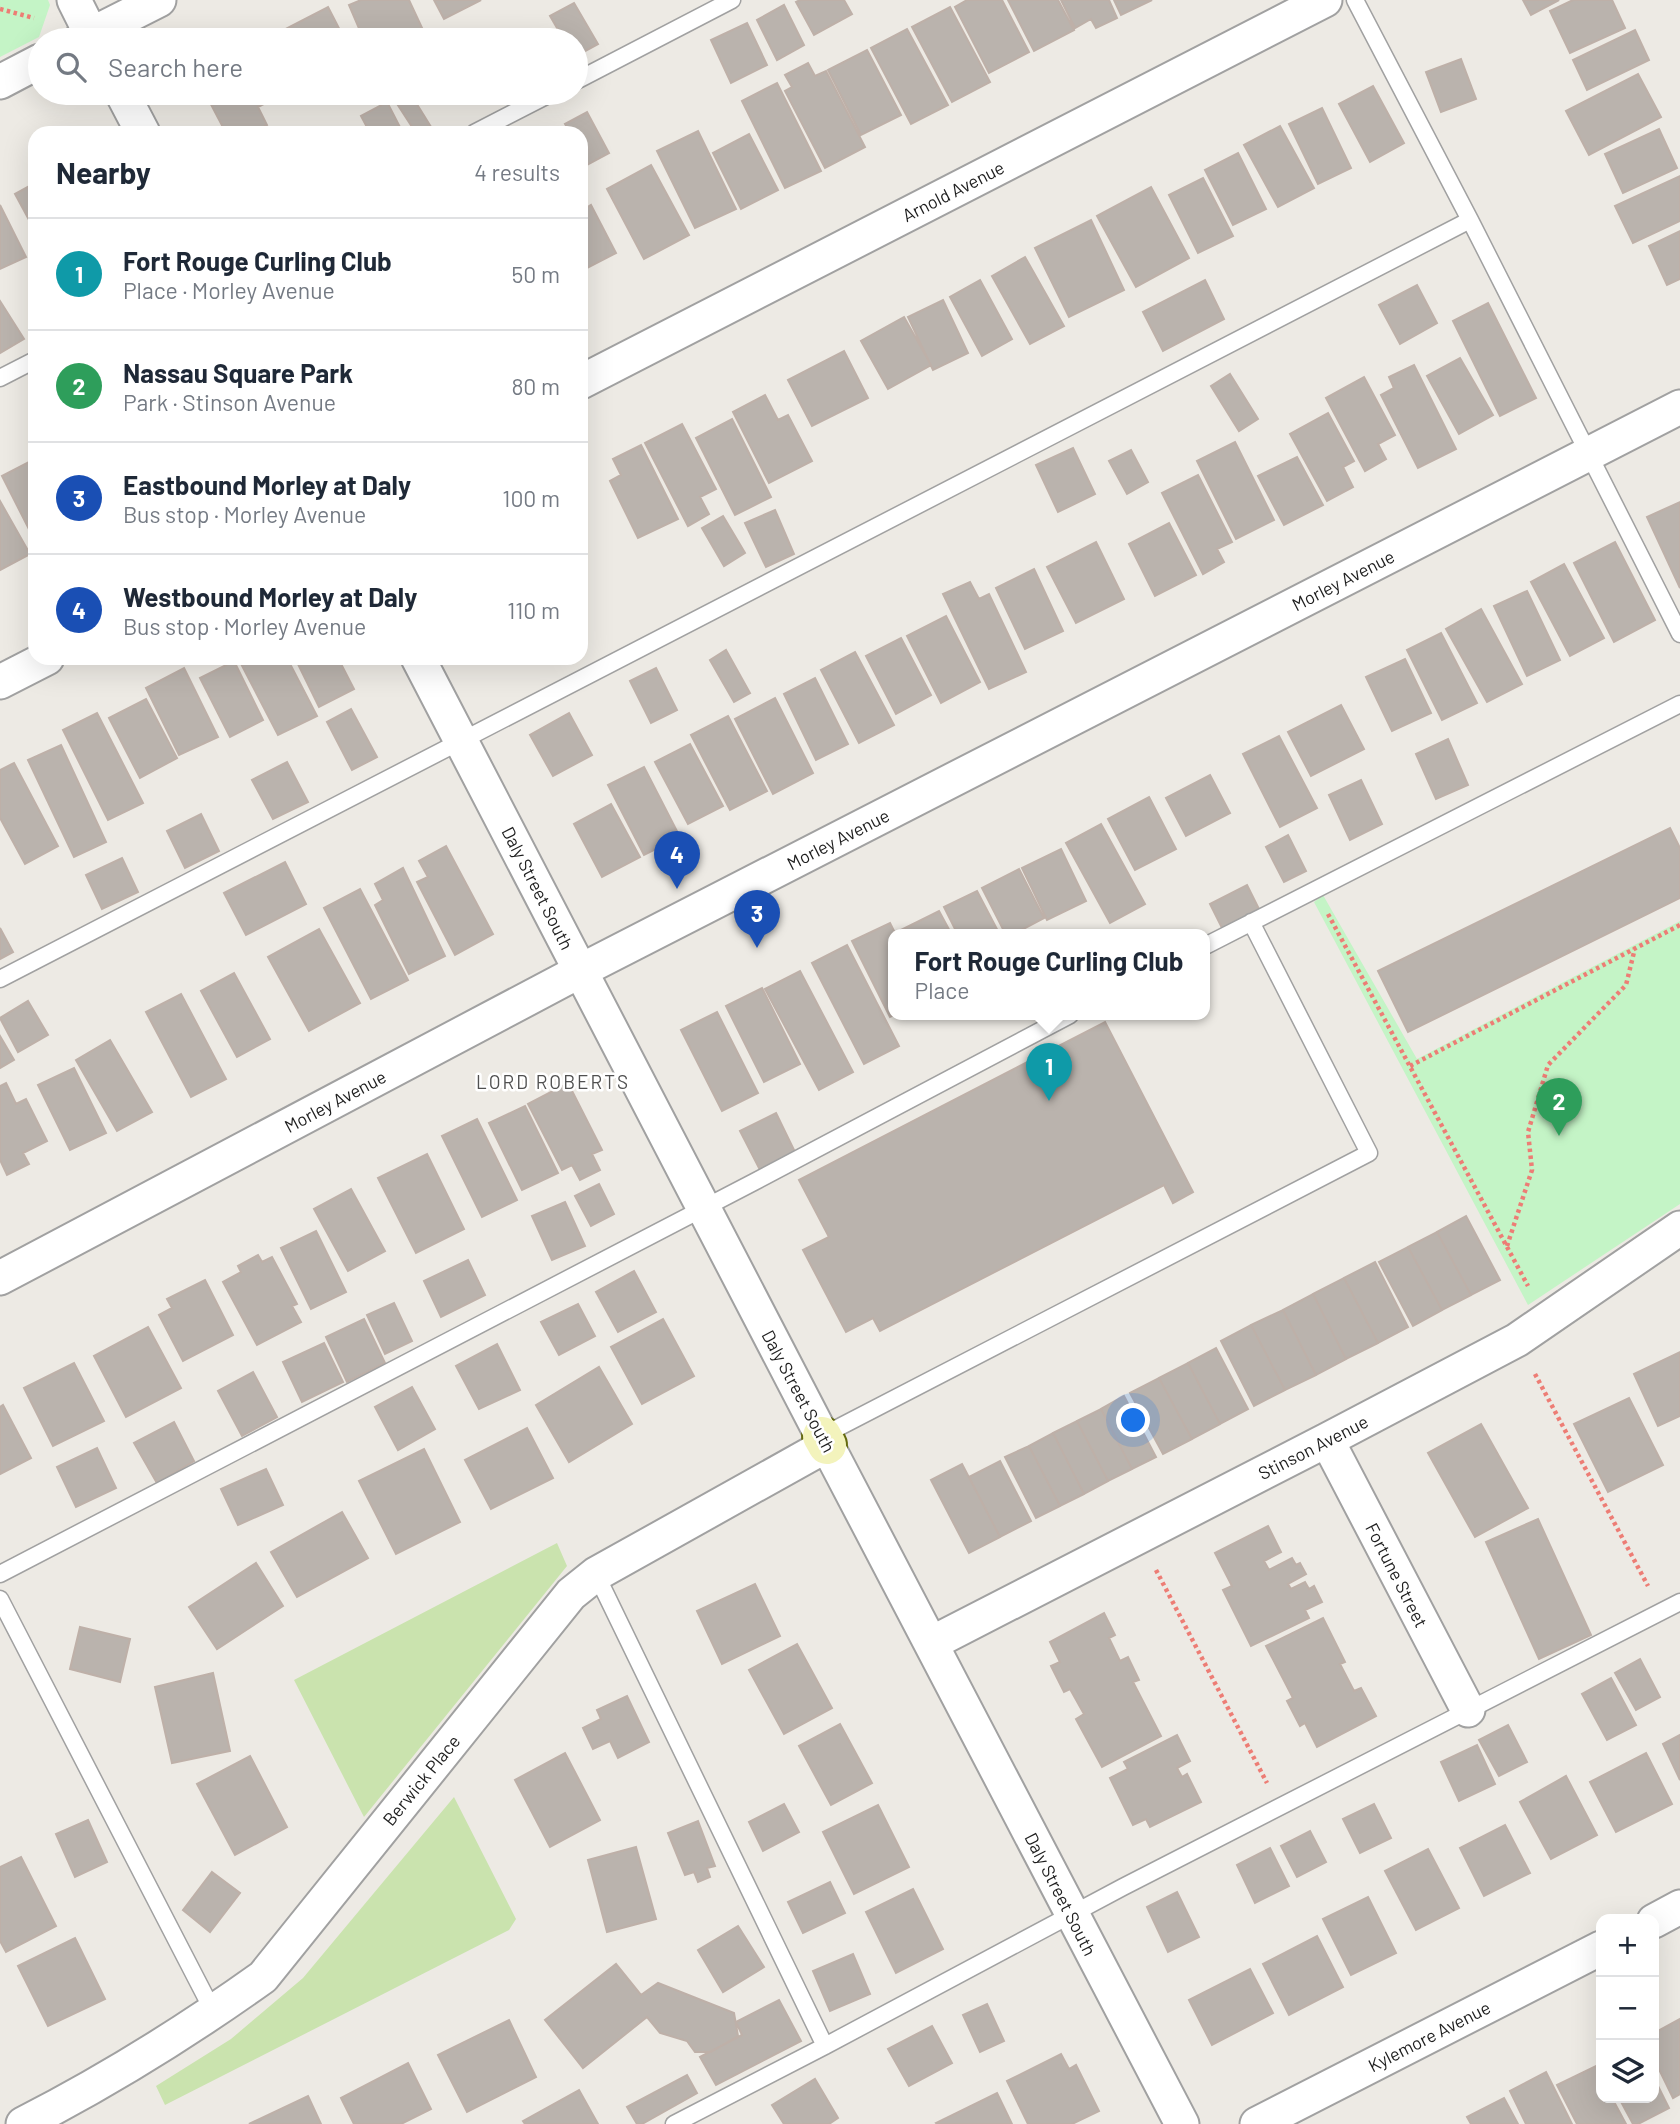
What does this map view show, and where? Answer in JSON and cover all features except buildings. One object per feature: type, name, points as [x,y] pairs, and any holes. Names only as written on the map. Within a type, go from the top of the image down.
[{"type":"street","points":[[74,0],[84,28]]},
{"type":"street","points":[[107,28],[159,0]]},
{"type":"street","name":"Arnold Avenue","points":[[588,378],[1325,0]]},
{"type":"street","points":[[0,82],[28,67]]},
{"type":"street","points":[[128,105],[138,126]]},
{"type":"street","name":"Morley Avenue","points":[[0,1278],[580,971],[1680,407]]},
{"type":"street","points":[[0,682],[33,665]]},
{"type":"street","name":"Daly Street South","points":[[422,665],[1182,2124]]},
{"type":"street","name":"Stinson Avenue","points":[[932,1643],[1517,1340],[1680,1228]]},
{"type":"street","name":"Berwick Place","points":[[23,2124],[113,2076],[214,2012],[263,1977],[571,1594],[596,1574],[825,1440]]},
{"type":"street","name":"Fortune Street","points":[[1327,1440],[1468,1710]]},
{"type":"street","points":[[1659,1918],[1680,1907]]},
{"type":"street","name":"Kylemore Avenue","points":[[1257,2124],[1596,1951]]},
{"type":"lane","points":[[588,75],[732,0]]},
{"type":"lane","points":[[1354,0],[1470,220],[1680,634]]},
{"type":"lane","points":[[488,126],[529,105]]},
{"type":"lane","points":[[0,979],[1470,220]]},
{"type":"lane","points":[[0,378],[28,364]]},
{"type":"lane","points":[[1210,943],[1680,704]]},
{"type":"lane","points":[[825,1440],[1368,1153],[1251,922]]},
{"type":"lane","points":[[0,1574],[704,1209],[1061,1020]]},
{"type":"lane","points":[[596,1574],[825,2046]]},
{"type":"lane","points":[[0,1599],[214,2012]]},
{"type":"lane","points":[[674,2124],[1279,1806],[1680,1602]]},
{"type":"path","points":[[0,9],[34,19]]},
{"type":"path","points":[[1315,890],[1529,1288]]},
{"type":"path","points":[[1410,1066],[1680,925]]},
{"type":"path","points":[[1507,1246],[1532,1170],[1528,1132],[1548,1065],[1626,985],[1635,948]]},
{"type":"path","points":[[1517,1340],[1662,1611]]},
{"type":"path","points":[[1138,1537],[1279,1806]]},
{"type":"green space","points":[[0,0],[48,0],[50,5],[42,28],[28,28],[28,43],[0,57]]},
{"type":"green space","points":[[1323,895],[1417,1059],[1680,921],[1680,1204],[1528,1305],[1314,902]]},
{"type":"green space","points":[[557,1543],[567,1566],[364,1817],[294,1680]]},
{"type":"green space","points":[[454,1797],[516,1919],[509,1930],[165,2105],[156,2086],[231,2039],[303,1978]]},
{"type":"place","name":"Westbound Morley at Daly","points":[[677,889]]},
{"type":"place","name":"Eastbound Morley at Daly","points":[[757,948]]},
{"type":"place","name":"Fort Rouge Curling Club","points":[[1049,1101]]},
{"type":"place","name":"Nassau Square Park","points":[[1559,1136]]},
{"type":"district","name":"LORD ROBERTS","points":[[553,1081]]}]
